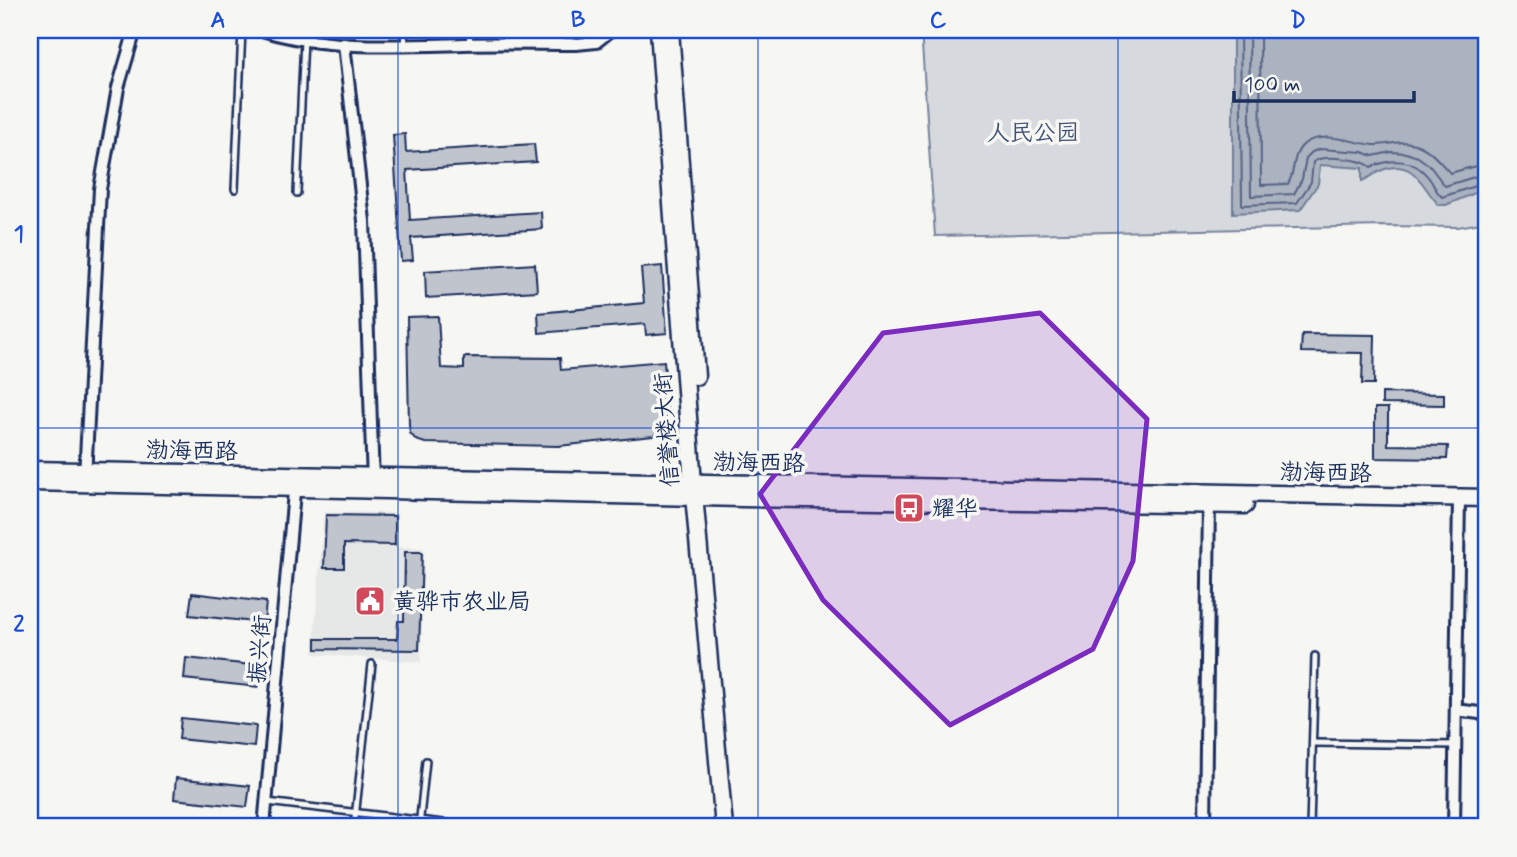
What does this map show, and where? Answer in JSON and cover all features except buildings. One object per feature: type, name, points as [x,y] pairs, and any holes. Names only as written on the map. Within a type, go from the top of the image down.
[{"type":"street","points":[[85,477],[100,189],[118,88],[135,30]]},
{"type":"street","points":[[262,30],[304,39],[322,35],[344,44],[405,45],[596,42],[611,30]]},
{"type":"street","name":"信誉楼大街","points":[[659,30],[699,490],[734,827]]},
{"type":"street","name":"信誉楼大街","points":[[670,30],[699,490],[724,827]]},
{"type":"street","points":[[344,44],[364,221],[373,483]]},
{"type":"street","name":"渤海西路","points":[[30,470],[85,477],[1459,503],[1487,508]]},
{"type":"street","name":"渤海西路","points":[[30,482],[85,477]]},
{"type":"street","name":"振兴街","points":[[264,827],[295,481]]},
{"type":"street","name":"渤海西路","points":[[1459,503],[1487,498]]},
{"type":"street","points":[[1205,827],[1209,499]]},
{"type":"street","points":[[1454,827],[1459,503]]},
{"type":"street","points":[[1456,710],[1487,714]]},
{"type":"lane","points":[[235,189],[242,30]]},
{"type":"lane","points":[[404,30],[405,45]]},
{"type":"lane","points":[[469,30],[470,44]]},
{"type":"lane","points":[[531,30],[532,44]]},
{"type":"lane","points":[[298,193],[304,39]]},
{"type":"lane","points":[[1310,827],[1315,656]]},
{"type":"lane","points":[[354,827],[372,664]]},
{"type":"lane","points":[[1313,743],[1456,746]]},
{"type":"lane","points":[[419,827],[426,761]]},
{"type":"lane","points":[[267,802],[477,827]]},
{"type":"highlighted area","points":[[1040,313],[1147,419],[1133,561],[1093,649],[950,725],[823,600],[760,494],[883,333]]},
{"type":"shaded area","name":"黄骅市农业局","points":[[324,512],[397,513],[396,547],[424,548],[421,662],[313,654]]},
{"type":"shaded area","points":[[1482,532],[1487,532],[1487,716],[1478,716]]},
{"type":"green space","name":"人民公园","points":[[921,30],[1487,30],[1487,222],[1458,227],[1383,226],[935,236]]},
{"type":"water","points":[[1233,30],[1487,30],[1487,188],[1446,205],[1439,205],[1416,176],[1402,168],[1382,170],[1362,181],[1362,168],[1320,165],[1318,184],[1300,210],[1233,213]]},
{"type":"place","name":"耀华","points":[[909,508]]},
{"type":"place","name":"黄骅市农业局","points":[[370,601]]}]
